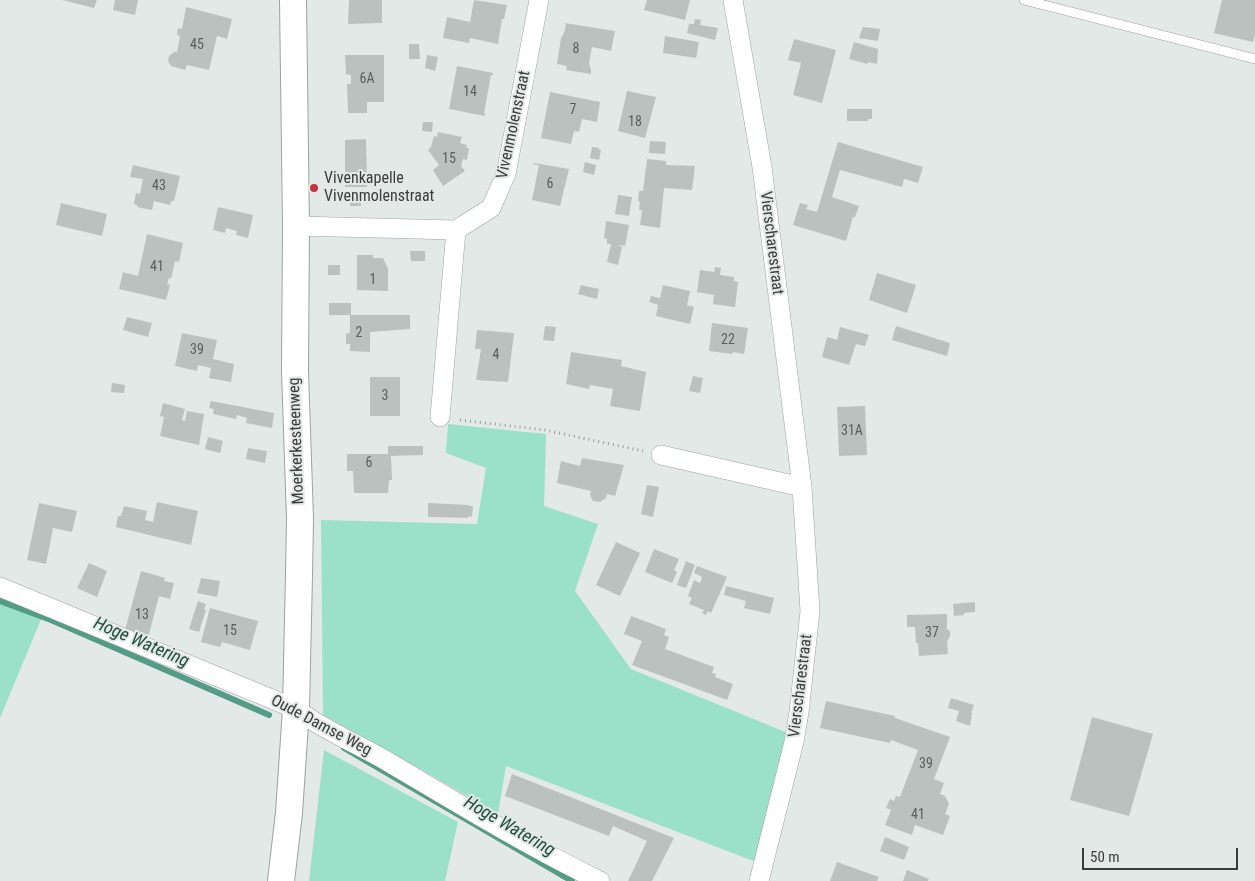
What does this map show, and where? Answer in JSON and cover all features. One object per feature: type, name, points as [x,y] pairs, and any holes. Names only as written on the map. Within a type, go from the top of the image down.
[{"type":"street","name":"Moerkerkesteenweg","points":[[281,881],[289,813],[296,709],[300,520],[295,371],[294,0]]},
{"type":"street","name":"Vivenmolenstraat","points":[[456,230],[491,208],[506,174],[539,0]]},
{"type":"street","name":"Vierscharestraat","points":[[733,0],[762,167],[802,487],[810,611],[794,742],[758,881]]},
{"type":"street","points":[[296,226],[456,230],[440,417]]},
{"type":"street","points":[[661,455],[802,487]]},
{"type":"street","name":"Oude Damse Weg","points":[[0,587],[296,709],[309,719],[375,754],[494,824],[600,881]]},
{"type":"lane","points":[[1024,0],[1255,59]]},
{"type":"path","points":[[440,417],[545,430],[661,455]]},
{"type":"green space","points":[[448,424],[546,434],[544,506],[598,524],[575,591],[631,669],[788,733],[756,862],[506,766],[498,814],[323,715],[321,520],[477,524],[486,468],[446,453]]},
{"type":"green space","points":[[0,593],[45,610],[0,718]]},
{"type":"green space","points":[[324,750],[458,822],[445,881],[309,881]]},
{"type":"building","points":[[62,0],[97,0],[94,8]]},
{"type":"building","points":[[115,0],[138,0],[135,15],[113,10]]},
{"type":"building","points":[[349,0],[382,0],[382,23],[348,24]]},
{"type":"building","points":[[474,0],[507,5],[504,19],[502,19],[498,44],[470,38],[469,43],[443,38],[447,17],[470,22]]},
{"type":"building","points":[[647,0],[690,0],[685,20],[644,10]]},
{"type":"building","points":[[1222,0],[1255,0],[1255,35],[1253,42],[1214,33]]},
{"type":"building","points":[[186,7],[232,19],[227,39],[217,36],[209,70],[187,65],[185,70],[171,66],[168,61],[169,56],[177,52],[180,36],[177,35],[178,28],[182,29]]},
{"type":"building","points":[[695,19],[701,20],[700,25],[718,28],[715,40],[687,33],[689,24],[694,24]]},
{"type":"building","points":[[564,23],[615,31],[611,51],[592,47],[589,63],[591,74],[566,70],[567,66],[557,64],[561,38],[566,25]]},
{"type":"building","points":[[863,27],[880,29],[878,41],[859,38]]},
{"type":"building","points":[[665,36],[699,42],[696,58],[663,53]]},
{"type":"building","points":[[794,39],[836,50],[822,103],[793,95],[801,63],[788,60]]},
{"type":"building","points":[[854,42],[878,49],[877,64],[868,62],[867,64],[849,59]]},
{"type":"building","points":[[409,44],[419,44],[420,59],[409,59]]},
{"type":"building","points":[[345,55],[384,55],[384,102],[367,102],[367,113],[348,113],[347,84],[351,84],[351,75],[346,74]]},
{"type":"building","points":[[427,55],[438,57],[435,71],[425,68]]},
{"type":"building","points":[[457,66],[493,73],[491,75],[485,116],[449,109]]},
{"type":"building","points":[[627,91],[656,97],[645,138],[618,131]]},
{"type":"building","points":[[550,92],[600,102],[597,122],[582,119],[579,132],[574,131],[571,144],[541,138]]},
{"type":"building","points":[[847,109],[872,109],[872,119],[868,119],[868,121],[847,121]]},
{"type":"building","points":[[423,122],[433,122],[432,132],[422,131]]},
{"type":"building","points":[[438,132],[462,137],[460,143],[467,145],[466,148],[469,148],[467,160],[463,159],[461,166],[465,171],[443,186],[433,170],[439,165],[428,150],[431,147],[434,136],[437,137]]},
{"type":"building","points":[[366,139],[367,187],[345,187],[345,140]]},
{"type":"building","points":[[650,141],[666,142],[665,154],[649,153]]},
{"type":"building","points":[[838,142],[923,167],[918,183],[904,179],[902,187],[840,170],[832,197],[859,206],[855,217],[853,217],[846,241],[793,225],[800,203],[808,205],[806,209],[817,212]]},
{"type":"building","points":[[592,147],[601,150],[599,160],[590,158]]},
{"type":"building","points":[[647,159],[666,161],[666,165],[695,166],[692,190],[664,188],[660,228],[640,225],[642,210],[639,210],[639,191],[643,191]]},
{"type":"building","points":[[585,162],[596,165],[594,175],[583,172]]},
{"type":"building","points":[[534,163],[569,169],[560,206],[532,200],[539,165]]},
{"type":"building","points":[[133,165],[180,176],[174,201],[171,201],[170,205],[154,201],[152,210],[137,207],[134,204],[136,193],[140,194],[143,179],[130,177]]},
{"type":"building","points":[[350,192],[361,192],[361,206],[350,206]]},
{"type":"building","points":[[618,195],[632,197],[629,216],[615,214]]},
{"type":"building","points":[[61,203],[107,214],[102,236],[56,225]]},
{"type":"building","points":[[218,207],[253,215],[248,238],[236,235],[237,231],[226,228],[225,233],[213,230]]},
{"type":"building","points":[[606,221],[629,225],[625,246],[618,245],[622,247],[618,265],[607,262],[611,244],[607,244],[607,239],[604,238]]},
{"type":"building","points":[[147,234],[183,243],[179,262],[175,261],[171,279],[169,278],[167,284],[170,285],[166,300],[119,289],[123,272],[138,276]]},
{"type":"building","points":[[410,251],[425,251],[425,261],[411,261]]},
{"type":"building","points":[[357,255],[373,255],[373,258],[383,258],[388,269],[388,291],[357,290]]},
{"type":"building","points":[[328,265],[340,265],[340,275],[328,275]]},
{"type":"building","points":[[715,267],[721,268],[720,275],[734,277],[734,281],[738,282],[735,307],[713,304],[714,295],[697,292],[700,270],[714,272]]},
{"type":"building","points":[[877,273],[916,285],[907,313],[869,300]]},
{"type":"building","points":[[581,285],[599,289],[597,299],[578,294]]},
{"type":"building","points":[[663,285],[690,291],[687,305],[694,307],[690,324],[656,316],[658,305],[649,302],[651,296],[660,298]]},
{"type":"building","points":[[329,303],[351,303],[351,315],[410,315],[410,329],[370,332],[370,352],[350,351],[350,344],[346,344],[346,334],[350,332],[350,315],[329,315]]},
{"type":"building","points":[[127,317],[152,323],[148,337],[123,330]]},
{"type":"building","points":[[712,323],[748,328],[744,354],[709,351]]},
{"type":"building","points":[[545,326],[556,327],[554,341],[543,340]]},
{"type":"building","points":[[896,326],[950,343],[947,356],[892,340]]},
{"type":"building","points":[[840,327],[869,335],[865,346],[856,344],[849,365],[822,357],[827,337],[837,340]]},
{"type":"building","points":[[477,330],[514,333],[508,382],[476,380],[481,349],[475,349]]},
{"type":"building","points":[[182,333],[217,340],[213,359],[234,364],[231,382],[209,378],[211,368],[198,365],[197,371],[175,366]]},
{"type":"building","points":[[571,352],[622,360],[621,366],[646,372],[640,411],[610,406],[613,389],[590,385],[589,389],[566,384]]},
{"type":"building","points":[[693,376],[703,378],[700,393],[689,391]]},
{"type":"building","points":[[370,377],[400,377],[400,416],[370,416]]},
{"type":"building","points":[[112,383],[125,385],[124,393],[111,392]]},
{"type":"building","points":[[211,401],[274,413],[272,428],[246,423],[247,418],[237,415],[236,419],[213,414],[214,409],[209,408]]},
{"type":"building","points":[[163,403],[185,409],[182,420],[185,421],[187,411],[204,414],[199,445],[160,436],[164,417],[160,416]]},
{"type":"building","points":[[865,406],[867,455],[839,456],[837,407]]},
{"type":"building","points":[[208,437],[223,441],[220,453],[205,449]]},
{"type":"building","points":[[388,446],[423,446],[423,455],[391,456],[392,480],[389,480],[388,493],[354,493],[353,471],[347,471],[347,454],[388,454]]},
{"type":"building","points":[[248,448],[267,451],[265,463],[246,459]]},
{"type":"building","points":[[582,458],[624,465],[615,496],[607,494],[606,498],[600,502],[593,501],[590,495],[591,491],[557,483],[561,461],[580,466]]},
{"type":"building","points":[[647,485],[659,487],[653,517],[641,514]]},
{"type":"building","points":[[157,502],[198,511],[191,545],[116,527],[118,516],[121,516],[124,506],[147,511],[145,520],[153,522]]},
{"type":"building","points":[[39,503],[77,511],[72,532],[53,528],[46,564],[27,560]]},
{"type":"building","points":[[428,503],[473,506],[472,517],[428,517]]},
{"type":"building","points":[[616,542],[640,553],[620,596],[596,585]]},
{"type":"building","points":[[654,549],[679,559],[674,570],[677,572],[672,583],[645,572]]},
{"type":"building","points":[[686,561],[695,565],[686,588],[677,585]]},
{"type":"building","points":[[89,563],[107,571],[97,597],[77,588]]},
{"type":"building","points":[[697,566],[727,577],[711,613],[708,611],[706,615],[702,613],[704,610],[689,604],[692,598],[688,596],[694,580],[700,583],[702,577],[694,573]]},
{"type":"building","points":[[141,571],[165,578],[164,581],[174,583],[170,599],[159,596],[148,638],[125,630]]},
{"type":"building","points":[[201,578],[220,581],[217,597],[197,593]]},
{"type":"building","points":[[726,586],[774,598],[770,614],[744,608],[746,601],[724,595]]},
{"type":"building","points":[[198,601],[206,604],[199,632],[189,629]]},
{"type":"building","points":[[975,602],[975,612],[954,616],[953,604]]},
{"type":"building","points":[[210,608],[258,621],[250,650],[222,642],[220,647],[201,642]]},
{"type":"building","points":[[947,614],[947,629],[950,631],[947,642],[948,654],[919,656],[915,627],[907,627],[907,615]]},
{"type":"building","points":[[631,616],[666,629],[664,635],[669,637],[665,649],[714,667],[712,673],[716,674],[715,677],[733,684],[727,700],[632,665],[642,641],[624,634]]},
{"type":"building","points":[[951,698],[974,705],[970,726],[956,721],[959,711],[948,708]]},
{"type":"building","points":[[826,701],[895,716],[895,718],[950,737],[934,779],[944,783],[940,794],[945,796],[949,804],[945,814],[950,816],[943,835],[915,825],[912,835],[885,825],[891,810],[886,808],[890,799],[894,801],[896,796],[900,797],[918,750],[891,740],[890,743],[820,728]]},
{"type":"building","points":[[1092,717],[1153,734],[1129,816],[1070,800]]},
{"type":"building","points":[[512,774],[674,838],[652,881],[628,881],[647,841],[613,826],[609,836],[505,796]]},
{"type":"building","points":[[885,837],[909,847],[904,860],[880,851]]},
{"type":"building","points":[[837,862],[879,877],[877,881],[830,881]]},
{"type":"building","points":[[907,870],[929,879],[928,881],[903,881]]},
{"type":"waterway","name":"Hoge Watering","points":[[0,601],[51,620],[269,715]]},
{"type":"waterway","name":"Hoge Watering","points":[[344,748],[572,881]]},
{"type":"place","name":"Vivenkapelle Vivenmolenstraat","points":[[314,188]]}]
